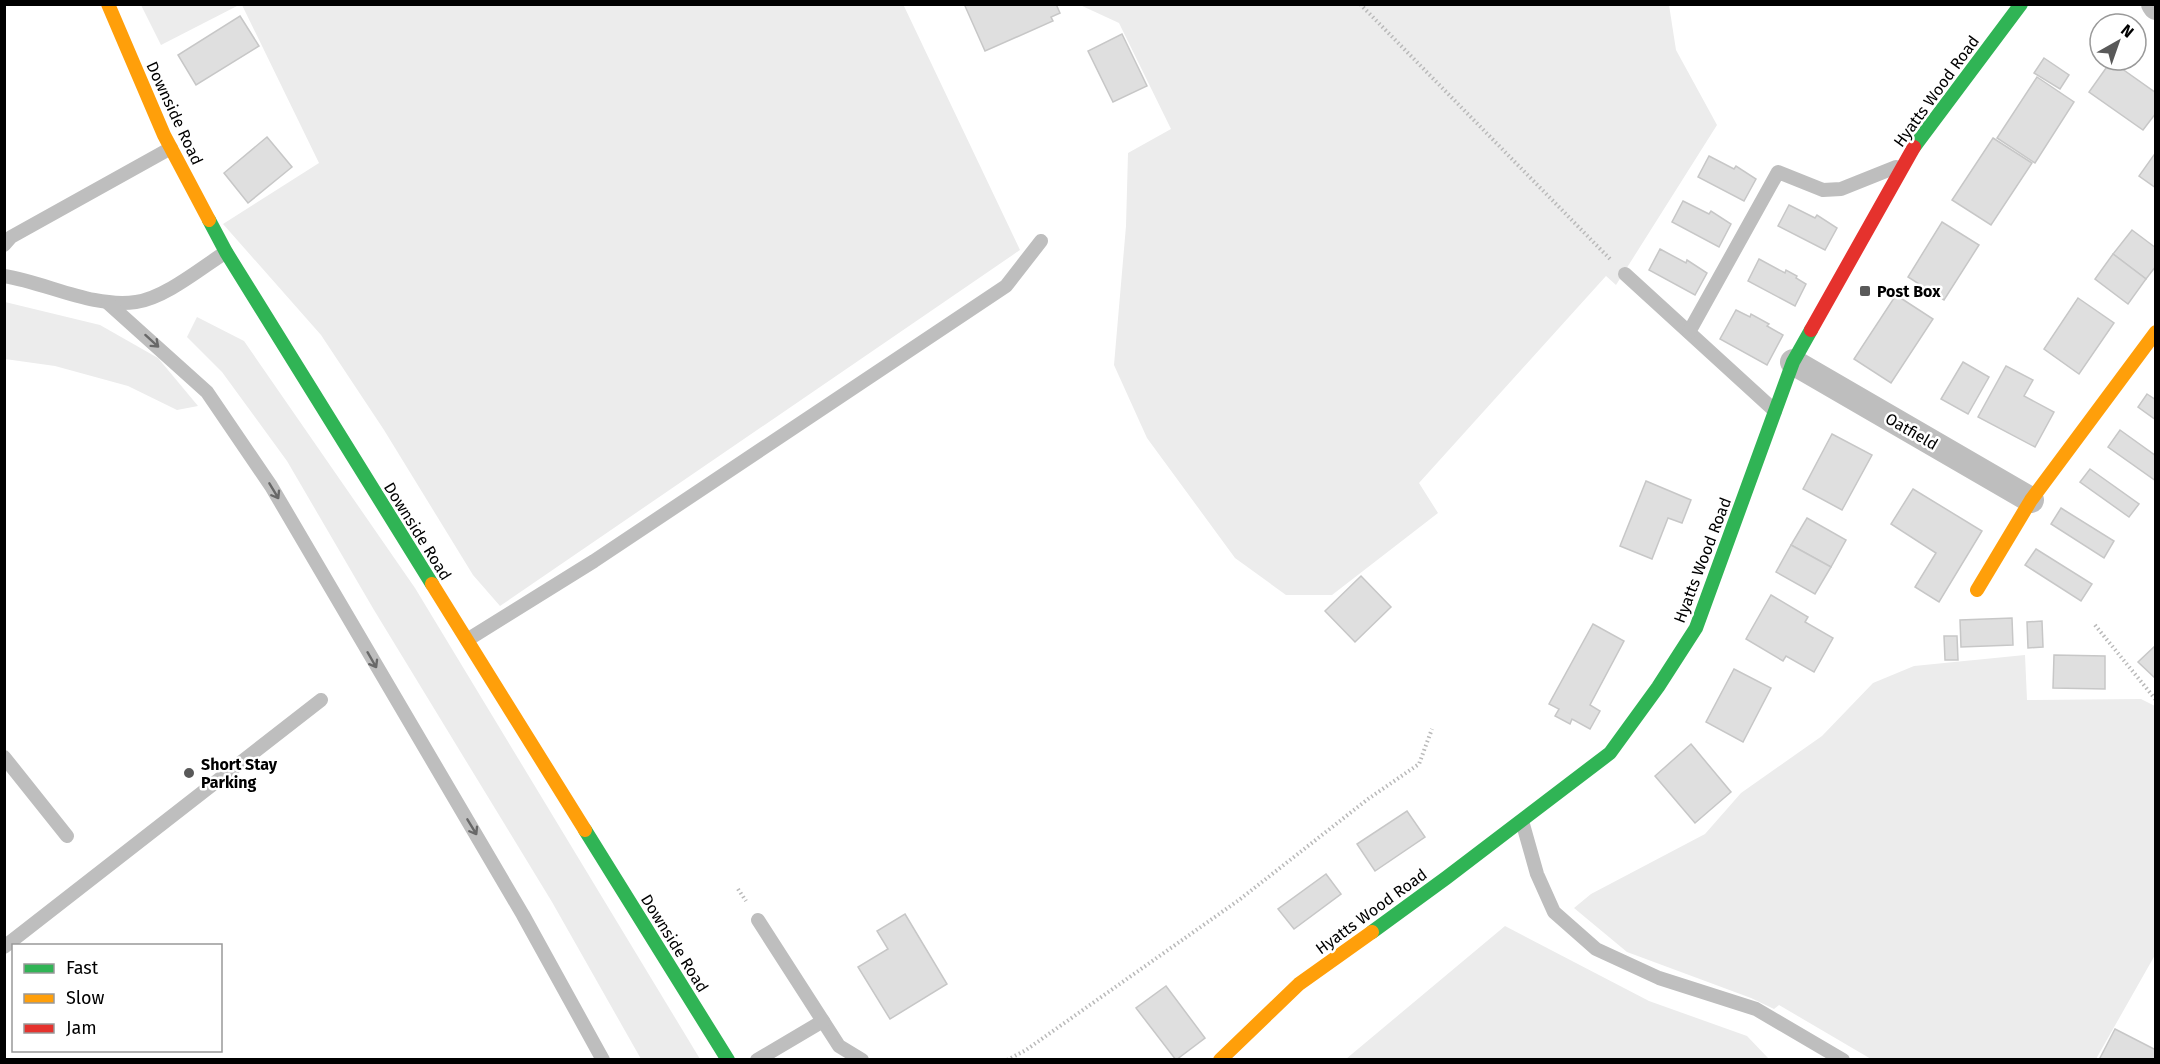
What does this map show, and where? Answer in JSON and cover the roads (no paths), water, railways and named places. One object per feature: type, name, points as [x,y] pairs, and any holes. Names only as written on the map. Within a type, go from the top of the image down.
[{"type":"street","name":"Downside Road","points":[[108,4],[171,148],[226,252],[728,1059]]},
{"type":"street","name":"Hyatts Wood Road","points":[[1220,1059],[1299,984],[1522,821],[1610,753],[1658,687],[1696,628],[1793,362],[1917,141],[2021,4]]},
{"type":"street","points":[[1977,590],[2031,500],[2156,332]]},
{"type":"street","name":"Oatfield","points":[[1793,362],[2031,500]]},
{"type":"lane","points":[[4,245],[11,237],[171,148]]},
{"type":"lane","points":[[1689,332],[1778,172],[1822,190],[1841,189],[1904,164]]},
{"type":"lane","points":[[467,640],[594,561],[1006,286],[1041,241]]},
{"type":"lane","points":[[4,276],[108,303],[138,302],[171,289],[226,252]]},
{"type":"lane","points":[[1625,274],[1775,411]]},
{"type":"lane","points":[[108,303],[207,392],[271,486],[524,915],[603,1059]]},
{"type":"lane","points":[[4,947],[321,700]]},
{"type":"lane","points":[[4,757],[67,836]]},
{"type":"lane","points":[[1522,821],[1537,874],[1554,912],[1596,950],[1659,978],[1756,1009],[1843,1059]]},
{"type":"lane","points":[[758,920],[839,1046],[862,1059]]},
{"type":"lane","points":[[757,1059],[823,1021]]},
{"type":"place","name":"Post Box","points":[[1865,291]]},
{"type":"place","name":"Short Stay Parking","points":[[189,773]]}]
